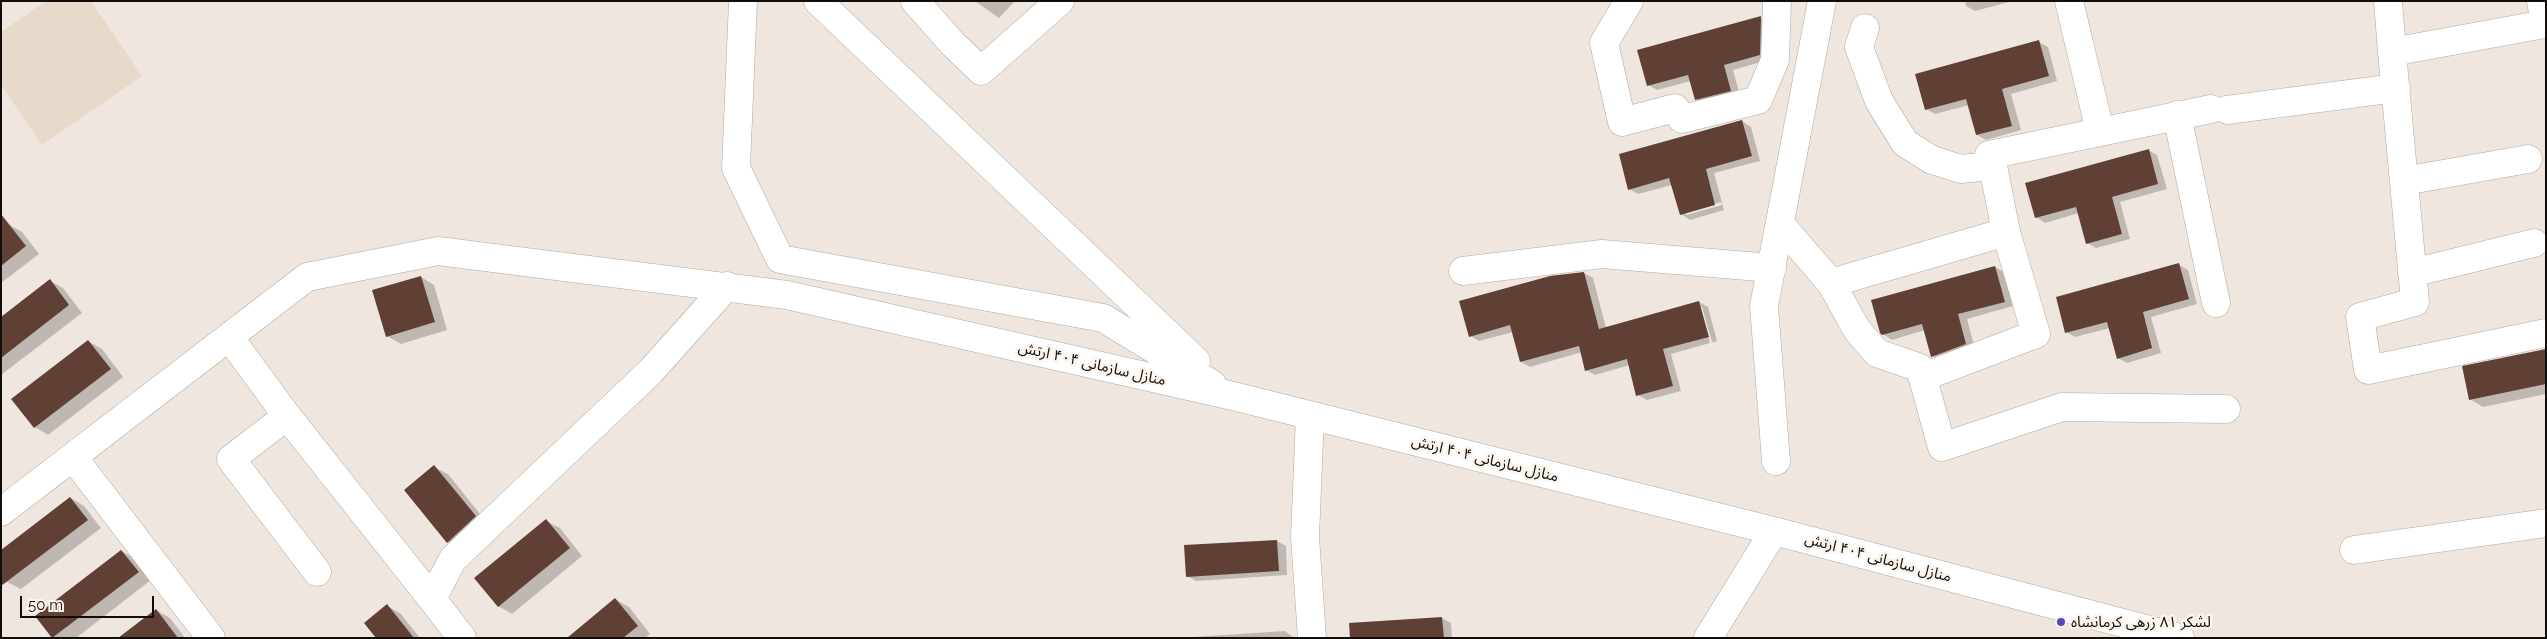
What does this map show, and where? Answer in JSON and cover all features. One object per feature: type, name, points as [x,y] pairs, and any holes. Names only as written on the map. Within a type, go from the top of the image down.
[{"type":"street","points":[[743,1],[736,168],[780,259],[1103,318],[1233,396]]},
{"type":"street","points":[[818,1],[1233,396]]},
{"type":"street","points":[[915,1],[952,43],[981,71],[1060,1]]},
{"type":"street","points":[[1629,1],[1604,43],[1622,122],[1675,108],[1682,119],[1758,100],[1775,60],[1777,1]]},
{"type":"street","points":[[1776,461],[1764,306],[1822,1]]},
{"type":"street","points":[[2388,1],[2415,302],[2360,317],[2368,370],[2546,333]]},
{"type":"street","points":[[2392,52],[2546,25],[2541,1]]},
{"type":"street","points":[[2072,2],[2100,131]]},
{"type":"street","points":[[1865,28],[1859,46],[1879,102],[1906,143],[1932,160],[1960,169],[1992,166]]},
{"type":"street","points":[[1923,377],[2036,334],[2006,232],[1989,155],[2177,115],[2396,88]]},
{"type":"street","points":[[2177,115],[2216,303]]},
{"type":"street","points":[[2404,181],[2528,159]]},
{"type":"street","points":[[1780,224],[1831,283],[1857,330],[1877,353],[1920,368],[1942,447],[2062,407],[2226,409]]},
{"type":"street","points":[[1831,283],[2006,232]]},
{"type":"street","points":[[2412,273],[2534,242]]},
{"type":"street","name":"منازل سازمانی ۴۰۴ ارتش","points":[[1,512],[307,276],[438,251],[787,295],[1233,396],[1774,531],[2180,638]]},
{"type":"street","points":[[1463,271],[1602,254],[1772,268]]},
{"type":"street","points":[[432,599],[453,559],[651,371],[727,286]]},
{"type":"street","points":[[229,337],[287,416],[462,638]]},
{"type":"street","points":[[287,416],[231,459],[317,572]]},
{"type":"street","points":[[1310,416],[1305,537],[1312,638]]},
{"type":"street","points":[[73,457],[211,638]]},
{"type":"street","points":[[2354,550],[2546,523]]},
{"type":"street","points":[[1708,638],[1774,531]]},
{"type":"shaded area","points":[[46,1],[91,1],[142,76],[42,145],[1,85],[1,32]]},
{"type":"building","points":[[1761,16],[1760,55],[1724,65],[1731,91],[1695,100],[1688,75],[1647,86],[1637,50]]},
{"type":"building","points":[[2039,40],[2049,76],[2002,89],[2012,126],[1976,135],[1966,99],[1925,110],[1915,74]]},
{"type":"building","points":[[1742,120],[1752,156],[1706,169],[1715,205],[1680,215],[1669,178],[1628,190],[1619,154]]},
{"type":"building","points":[[2149,149],[2158,184],[2112,197],[2122,234],[2086,244],[2076,207],[2035,218],[2025,183]]},
{"type":"building","points":[[1,214],[26,246],[1,266]]},
{"type":"building","points":[[2179,263],[2189,299],[2143,312],[2152,348],[2117,359],[2107,322],[2065,333],[2056,297]]},
{"type":"building","points":[[1995,266],[2005,302],[1958,314],[1966,344],[1931,357],[1922,324],[1882,335],[1880,333],[1871,300]]},
{"type":"building","points":[[1584,272],[1599,329],[1699,301],[1709,337],[1663,349],[1673,386],[1636,396],[1627,359],[1585,371],[1579,346],[1520,362],[1510,325],[1469,337],[1459,301],[1550,276]]},
{"type":"building","points":[[421,276],[435,322],[386,337],[372,290]]},
{"type":"building","points":[[50,279],[69,305],[1,358],[1,317]]},
{"type":"building","points":[[88,340],[111,369],[34,428],[11,399]]},
{"type":"building","points":[[2546,349],[2546,384],[2469,400],[2462,366]]},
{"type":"building","points":[[434,465],[476,516],[447,543],[404,490]]},
{"type":"building","points":[[70,497],[88,520],[1,586],[1,550]]},
{"type":"building","points":[[546,519],[570,548],[498,607],[474,578]]},
{"type":"building","points":[[1277,540],[1279,571],[1186,577],[1184,545]]},
{"type":"building","points":[[121,550],[139,572],[52,638],[35,616]]},
{"type":"building","points":[[615,598],[638,626],[623,638],[567,638]]},
{"type":"building","points":[[387,604],[414,638],[376,638],[364,623]]},
{"type":"building","points":[[156,609],[178,638],[118,638]]},
{"type":"building","points":[[1442,617],[1444,638],[1350,638],[1349,623]]},
{"type":"place","name":"لشکر ۸۱ زرهی کرمانشاه","points":[[2061,622]]}]
